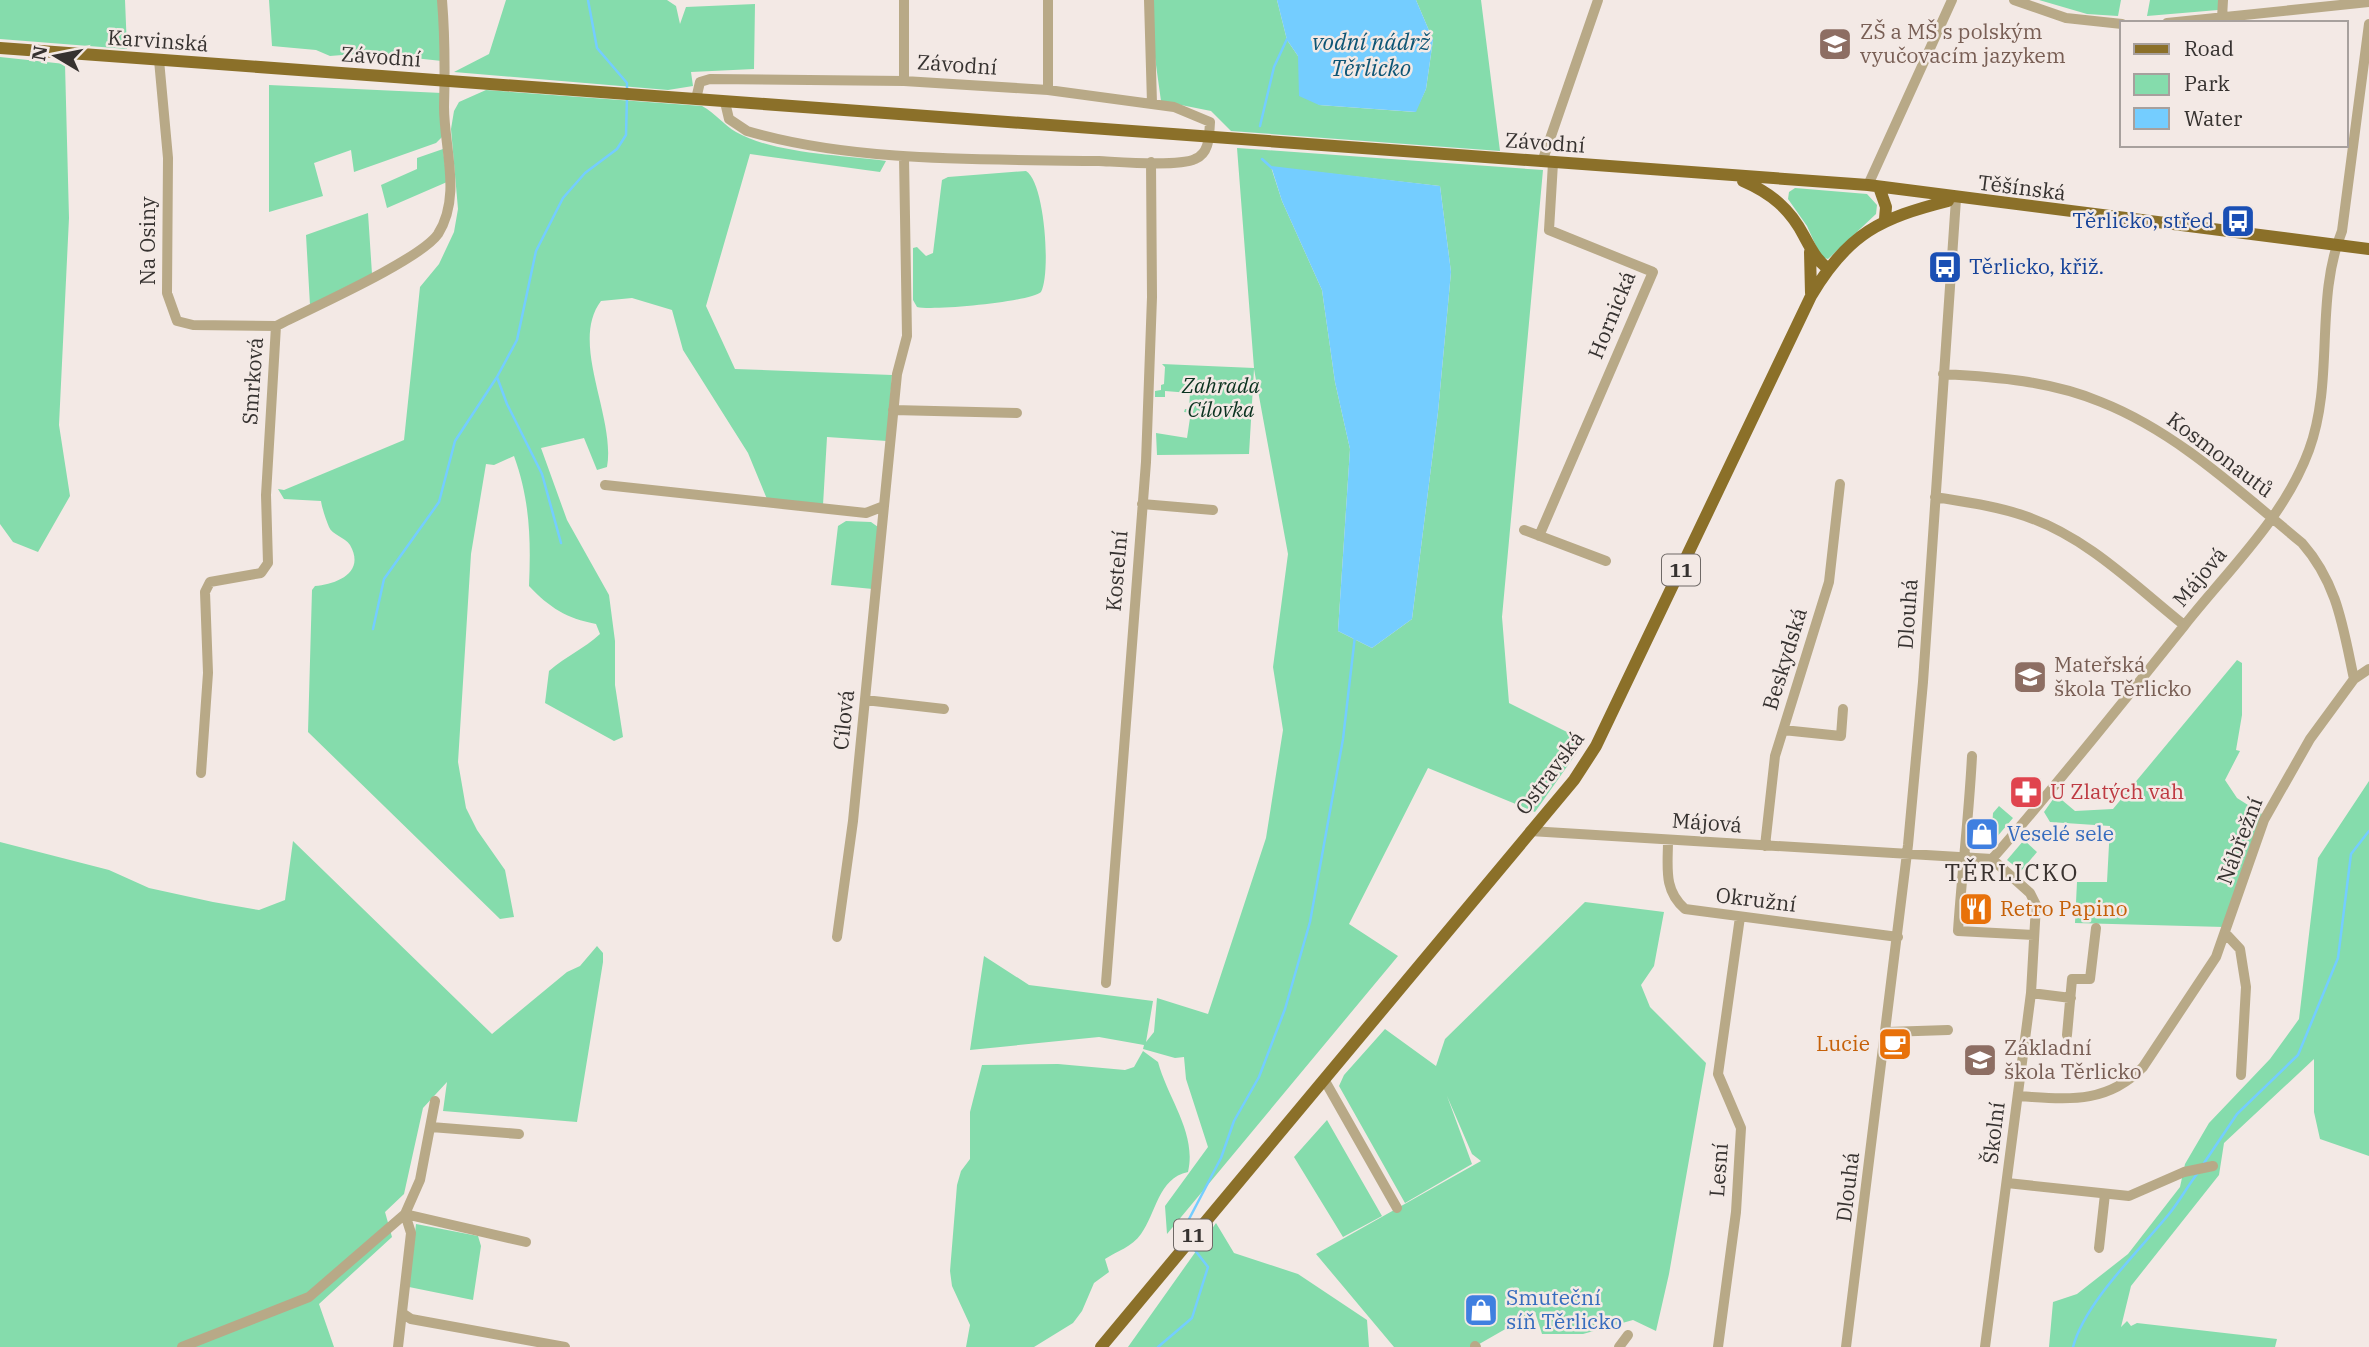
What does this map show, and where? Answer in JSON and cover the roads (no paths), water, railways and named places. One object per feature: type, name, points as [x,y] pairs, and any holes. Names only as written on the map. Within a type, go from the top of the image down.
[{"type":"main road","name":"Karvinská","points":[[0,48],[271,68]]},
{"type":"main road","name":"Závodní","points":[[271,68],[1874,186]]},
{"type":"main road","points":[[1733,177],[1765,191],[1780,202],[1810,248],[1828,268]]},
{"type":"main road","points":[[1780,202],[1785,187],[1798,182]]},
{"type":"main road","name":"Těšínská","points":[[1874,186],[1956,199],[2369,249]]},
{"type":"main road","points":[[1874,186],[1886,206],[1885,219]]},
{"type":"main road","name":"Ostravská","points":[[1101,1347],[1574,779],[1596,746],[1811,296],[1828,268],[1867,231],[1885,219],[1956,199]]},
{"type":"main road","points":[[1810,248],[1811,296]]},
{"type":"street","name":"Smrková","points":[[201,774],[208,673],[205,592],[210,582],[261,573],[268,563],[266,495],[276,327],[428,245],[438,234],[446,218],[451,186],[444,108],[446,81],[442,0]]},
{"type":"street","points":[[904,0],[904,81]]},
{"type":"street","points":[[1048,0],[1048,90]]},
{"type":"street","points":[[1149,0],[1152,103]]},
{"type":"street","points":[[1548,163],[1598,0]]},
{"type":"street","points":[[1874,186],[1876,165],[1952,0]]},
{"type":"street","points":[[2014,0],[2066,18],[2120,24]]},
{"type":"street","points":[[2222,18],[2223,0]]},
{"type":"street","points":[[2189,21],[2369,2]]},
{"type":"street","name":"Májová","points":[[1530,831],[1992,859],[2271,518],[2297,480],[2310,447],[2323,376],[2331,258],[2342,231],[2369,24]]},
{"type":"street","name":"Na Osiny","points":[[159,60],[168,159],[167,293],[170,309],[177,320],[193,325],[276,327]]},
{"type":"street","name":"Závodní","points":[[696,99],[700,82],[710,79],[904,81],[1048,90],[1174,107],[1210,122],[1209,138]]},
{"type":"street","points":[[725,102],[726,116],[747,131],[767,137],[904,157],[1151,162],[1195,159],[1206,149],[1209,138]]},
{"type":"street","name":"Cílová","points":[[836,937],[865,701],[897,374],[907,336],[904,157]]},
{"type":"street","name":"Kostelní","points":[[1106,983],[1142,504],[1152,297],[1151,162]]},
{"type":"street","name":"Hornická","points":[[1539,536],[1653,272],[1549,230],[1548,163]]},
{"type":"street","name":"Dlouhá","points":[[1846,1347],[1908,855],[1956,199]]},
{"type":"street","name":"Kosmonautů","points":[[1943,374],[2048,385],[2102,402],[2168,436],[2271,518]]},
{"type":"street","points":[[893,410],[1017,413]]},
{"type":"street","name":"Beskydská","points":[[1765,846],[1775,756],[1829,582],[1840,484]]},
{"type":"street","points":[[605,485],[866,513],[884,506]]},
{"type":"street","points":[[1935,497],[2001,509],[2058,530],[2101,557],[2184,625]]},
{"type":"street","points":[[1142,504],[1213,510]]},
{"type":"street","points":[[2271,518],[2302,543],[2320,564],[2337,602],[2354,679],[2369,669]]},
{"type":"street","points":[[1524,530],[1606,561]]},
{"type":"street","name":"Nábřežní","points":[[2018,1096],[2073,1099],[2102,1095],[2129,1082],[2143,1067],[2198,986],[2226,934],[2264,820],[2310,739],[2354,679]]},
{"type":"street","points":[[865,701],[944,709]]},
{"type":"street","points":[[1783,730],[1841,736],[1843,709]]},
{"type":"street","points":[[1972,756],[1958,931],[2034,935]]},
{"type":"street","name":"Okružní","points":[[1668,840],[1667,880],[1673,899],[1685,909],[1898,937]]},
{"type":"street","name":"Školní","points":[[1985,1347],[2031,993],[2034,935],[2034,899],[1992,859]]},
{"type":"street","name":"Lesní","points":[[1718,1347],[1736,1212],[1741,1128],[1718,1074],[1740,917]]},
{"type":"street","points":[[2067,1035],[2072,979],[2090,979],[2096,928]]},
{"type":"street","points":[[2226,934],[2240,949],[2246,987],[2241,1075]]},
{"type":"street","points":[[2031,993],[2071,998]]},
{"type":"street","points":[[1887,1032],[1948,1030]]},
{"type":"street","points":[[1325,1080],[1397,1208]]},
{"type":"street","points":[[182,1347],[309,1297],[405,1214],[420,1181],[435,1101]]},
{"type":"street","points":[[431,1127],[519,1134]]},
{"type":"street","points":[[2007,1183],[2129,1196],[2184,1172],[2213,1166]]},
{"type":"street","points":[[2099,1248],[2105,1194]]},
{"type":"street","points":[[405,1214],[526,1242]]},
{"type":"street","points":[[398,1347],[411,1233],[405,1214]]},
{"type":"street","points":[[402,1313],[411,1319],[565,1347]]},
{"type":"street","points":[[1619,1347],[1628,1335]]},
{"type":"water","name":"vodní nádrž Těrlicko","points":[[1277,0],[1416,0],[1433,40],[1426,89],[1416,112],[1319,105],[1299,96],[1298,56],[1287,40]]},
{"type":"water","points":[[1271,166],[1440,186],[1451,272],[1438,412],[1412,619],[1372,648],[1338,631],[1350,449],[1335,382],[1322,290],[1282,201]]},
{"type":"waterway","points":[[588,0],[597,48],[627,83],[627,90]]},
{"type":"waterway","points":[[1260,126],[1274,67],[1287,39]]},
{"type":"waterway","points":[[373,629],[384,579],[439,502],[455,441],[497,377],[517,340],[536,251],[563,198],[585,173],[617,149],[626,135],[627,97]]},
{"type":"waterway","points":[[1262,159],[1272,168]]},
{"type":"waterway","points":[[497,377],[507,404],[542,474],[561,543]]},
{"type":"waterway","points":[[1186,1238],[1188,1221],[1221,1158],[1234,1121],[1259,1077],[1285,1009],[1310,922],[1343,739],[1355,636]]},
{"type":"waterway","points":[[2202,1166],[2237,1114],[2298,1055],[2338,958],[2351,854],[2369,831]]},
{"type":"waterway","points":[[2073,1347],[2079,1330],[2101,1295],[2169,1214],[2197,1174]]},
{"type":"waterway","points":[[1158,1347],[1192,1318],[1208,1267],[1191,1245]]},
{"type":"place","name":"ZŠ a MŠ s polským vyučovacím jazykem","points":[[1835,44]]},
{"type":"place","name":"Těrlicko, střed","points":[[2238,221]]},
{"type":"place","name":"Těrlicko, křiž.","points":[[1945,267]]},
{"type":"place","name":"Mateřská škola Těrlicko","points":[[2030,677]]},
{"type":"place","name":"U Zlatých vah","points":[[2026,792]]},
{"type":"place","name":"Veselé sele","points":[[1982,834]]},
{"type":"place","name":"Retro Papino","points":[[1976,909]]},
{"type":"place","name":"Lucie","points":[[1895,1044]]},
{"type":"place","name":"Základní škola Těrlicko","points":[[1980,1060]]},
{"type":"place","name":"Smuteční síň Těrlicko","points":[[1481,1310]]},
{"type":"district","name":"TĚRLICKO","points":[[2012,873]]},
{"type":"park label","name":"Zahrada Cílovka","points":[[1221,398]]}]
